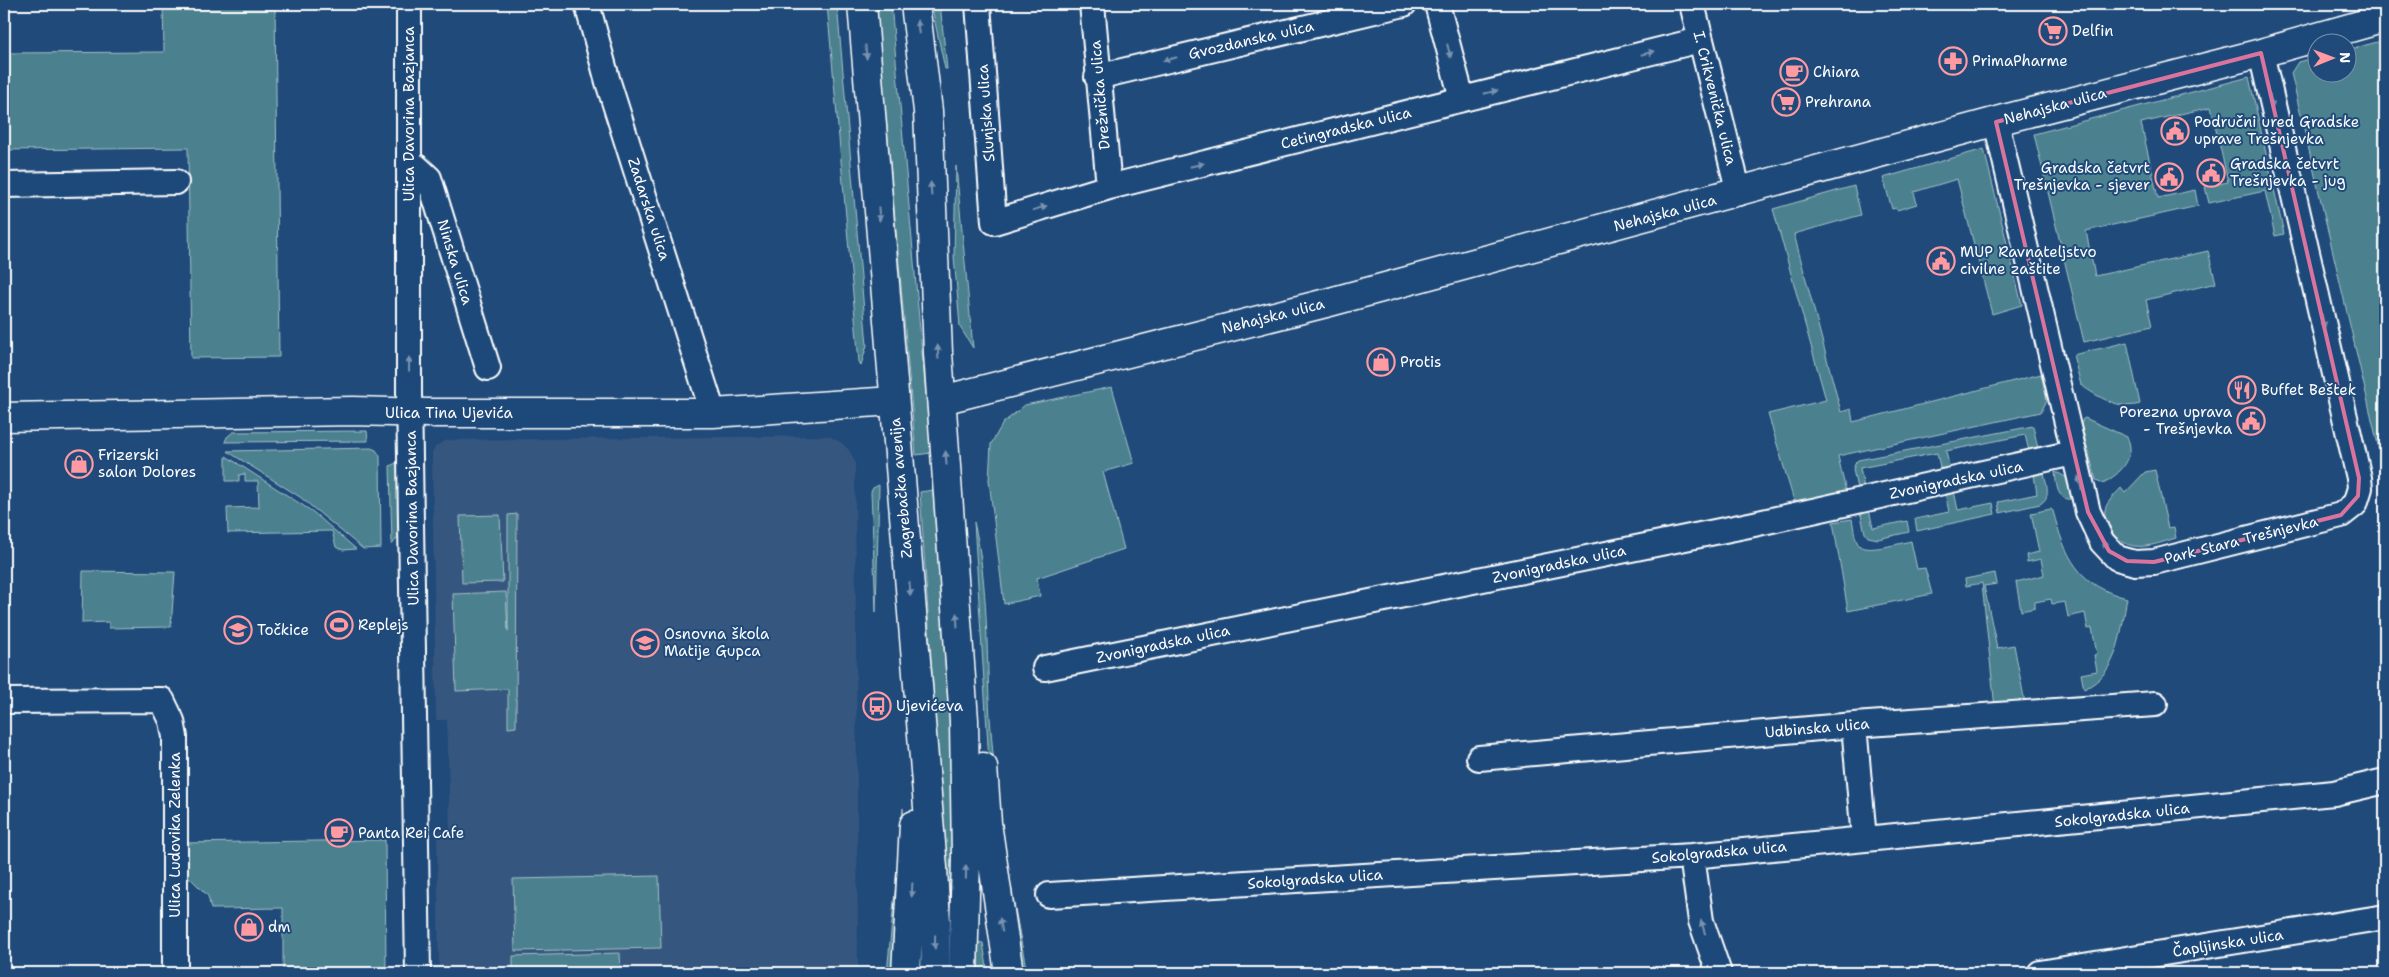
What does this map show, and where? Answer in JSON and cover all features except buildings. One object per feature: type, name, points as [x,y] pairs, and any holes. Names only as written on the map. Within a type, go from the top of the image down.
[{"type":"main road","name":"Zagrebačka avenija","points":[[862,4],[933,868],[936,922],[935,973]]},
{"type":"main road","points":[[915,4],[928,111],[942,400],[960,669],[966,798],[963,973]]},
{"type":"main road","name":"Nehajska ulica","points":[[942,400],[1320,304],[1996,122],[2261,53],[2385,18]]},
{"type":"main road","name":"Ulica Tina Ujevića","points":[[4,417],[352,411],[713,413],[894,401]]},
{"type":"main road","points":[[960,669],[979,723],[986,823],[1010,973]]},
{"type":"main road","points":[[906,973],[914,850],[914,771],[920,719]]},
{"type":"street","name":"Ulica Davorina Bazjanca","points":[[409,4],[411,167],[410,412],[418,973]]},
{"type":"street","name":"Zadarska ulica","points":[[587,4],[608,82],[713,413]]},
{"type":"street","name":"Slunjska ulica","points":[[978,4],[994,222]]},
{"type":"street","name":"Drežnička ulica","points":[[1092,4],[1097,77],[1109,187]]},
{"type":"street","name":"Gvozdanska ulica","points":[[1097,77],[1404,4]]},
{"type":"street","points":[[1437,4],[1462,99]]},
{"type":"street","name":"I. Crikvenička ulica","points":[[1692,4],[1738,193]]},
{"type":"street","name":"Cetingradska ulica","points":[[994,222],[1109,187],[1700,40]]},
{"type":"street","name":"Park Stara Trešnjevka","points":[[1996,122],[2073,453],[2093,527],[2113,554],[2118,558],[2134,563],[2154,562],[2341,516],[2355,504],[2360,488],[2359,478],[2261,53]]},
{"type":"street","name":"Ninska ulica","points":[[411,167],[417,167],[429,178],[488,368]]},
{"type":"street","points":[[4,185],[176,182]]},
{"type":"street","name":"Zvonigradska ulica","points":[[1045,668],[1763,522],[2073,453]]},
{"type":"street","name":"Ulica Ludovika Zelenka","points":[[4,702],[162,700],[172,721],[176,737],[175,973]]},
{"type":"street","name":"Udbinska ulica","points":[[1479,758],[1854,725],[2155,704]]},
{"type":"street","points":[[1854,725],[1864,838]]},
{"type":"street","name":"Sokolgradska ulica","points":[[1049,895],[1692,856],[1864,838],[2105,817],[2334,793],[2385,780]]},
{"type":"street","points":[[1692,856],[1701,922],[1718,973]]},
{"type":"street","name":"Čapljinska ulica","points":[[2040,973],[2128,967],[2385,917]]},
{"type":"highlighted area","points":[[2261,53],[2359,478],[2358,496],[2341,515],[2154,562],[2127,561],[2109,551],[2088,512],[1996,122]]},
{"type":"shaded area","name":"Osnovna škola Matije Gupca","points":[[829,436],[842,443],[849,450],[855,462],[858,973],[439,973],[437,831],[450,830],[447,720],[436,720],[432,453],[436,446],[447,440]]},
{"type":"green space","points":[[163,4],[275,4],[279,357],[191,358],[188,148],[4,150],[4,53],[164,52]]},
{"type":"green space","points":[[827,4],[837,4],[867,345],[861,365],[859,362]]},
{"type":"green space","points":[[876,4],[891,4],[931,453],[916,455]]},
{"type":"green space","points":[[931,4],[940,4],[947,69],[945,69]]},
{"type":"green space","points":[[2385,40],[2385,475],[2291,73],[2298,62],[2306,60],[2306,82],[2356,82],[2356,48]]},
{"type":"green space","points":[[2249,77],[2284,234],[2275,236],[2265,191],[2209,203],[2205,187],[2228,182],[2211,107],[2141,123],[2158,198],[2195,190],[2198,206],[2086,231],[2095,276],[2208,251],[2216,283],[2146,300],[2152,326],[2084,342],[2034,134]]},
{"type":"green space","points":[[1984,149],[2022,305],[1992,314],[1957,179],[1914,192],[1917,204],[1897,210],[1896,208],[1892,209],[1883,178]]},
{"type":"green space","points":[[956,166],[973,348],[960,327],[954,257]]},
{"type":"green space","points":[[1854,186],[1861,215],[1794,234],[1841,412],[1851,409],[1853,422],[2041,374],[2047,400],[2041,412],[1838,456],[1846,492],[1794,501],[1768,414],[1826,400],[1773,209]]},
{"type":"green space","points":[[2127,342],[2140,404],[2117,404],[2094,394],[2081,385],[2073,355]]},
{"type":"green space","points":[[1112,387],[1134,463],[1103,472],[1124,549],[1037,578],[1040,596],[1004,604],[989,480],[991,444],[1003,423],[1025,405]]},
{"type":"green space","points":[[2085,418],[2127,437],[2130,444],[2129,458],[2126,464],[2116,475],[2103,483],[2096,480],[2081,424]]},
{"type":"green space","points":[[2033,426],[2039,453],[2030,455],[2025,435],[1946,451],[1950,470],[1941,472],[1937,453],[1860,468],[1864,488],[1857,489],[1853,469],[1858,460]]},
{"type":"green space","points":[[367,431],[368,441],[225,442],[227,437],[233,432]]},
{"type":"green space","points":[[371,448],[376,450],[380,456],[381,548],[363,549],[300,497],[227,451]]},
{"type":"green space","points":[[226,456],[313,512],[356,549],[343,550],[336,547],[332,531],[228,533],[227,508],[259,507],[258,481],[245,481],[245,474],[239,475],[239,481],[226,481]]},
{"type":"green space","points":[[400,461],[400,534],[392,545],[390,466]]},
{"type":"green space","points":[[2155,470],[2168,528],[2174,527],[2176,538],[2145,546],[2128,545],[2113,534],[2106,523],[2106,507],[2121,488],[2125,493],[2145,472]]},
{"type":"green space","points":[[2055,472],[2071,482],[2079,499],[2066,499],[2062,497],[2056,484]]},
{"type":"green space","points":[[2044,473],[2047,494],[2044,501],[2040,504],[2000,513],[1998,502],[2037,494],[2034,475]]},
{"type":"green space","points":[[879,485],[876,612],[871,492],[873,488]]},
{"type":"green space","points":[[933,490],[951,745],[953,880],[951,973],[946,973],[944,853],[920,492]]},
{"type":"green space","points":[[1954,491],[1958,510],[1993,503],[1995,514],[1917,531],[1915,519],[1949,512],[1945,493]]},
{"type":"green space","points":[[1869,509],[1873,528],[1907,521],[1909,532],[1878,539],[1868,537],[1865,533],[1860,511]]},
{"type":"green space","points":[[2051,509],[2063,542],[2076,567],[2096,586],[2127,598],[2120,637],[2111,662],[2105,673],[2096,682],[2084,689],[2081,674],[2097,671],[2094,655],[2097,654],[2092,628],[2088,629],[2085,613],[2068,617],[2065,602],[2052,604],[2051,599],[2035,602],[2035,608],[2021,611],[2016,582],[2044,575],[2041,559],[2027,562],[2026,555],[2039,552],[2031,513]]},
{"type":"green space","points":[[517,514],[516,727],[508,728],[508,689],[456,691],[453,594],[506,592],[508,631],[508,515]]},
{"type":"green space","points":[[500,515],[503,582],[462,583],[460,516]]},
{"type":"green space","points":[[1852,519],[1856,541],[1864,548],[1877,548],[1911,541],[1917,569],[1925,568],[1932,594],[1848,611],[1833,522]]},
{"type":"green space","points":[[974,522],[985,595],[990,718],[996,782],[1010,878],[1027,973],[1018,973],[991,793]]},
{"type":"green space","points":[[83,571],[175,572],[171,627],[109,628],[109,622],[82,623]]},
{"type":"green space","points":[[1995,573],[1997,584],[1984,586],[1997,648],[2014,645],[2025,703],[1995,708],[1982,583],[1966,586],[1965,579]]},
{"type":"green space","points":[[903,808],[906,843],[896,973],[887,973]]},
{"type":"green space","points":[[385,840],[386,973],[283,973],[283,908],[211,909],[208,896],[183,871],[182,843]]},
{"type":"green space","points":[[659,876],[661,948],[515,951],[513,879]]},
{"type":"green space","points":[[975,942],[983,943],[988,973],[974,973]]},
{"type":"green space","points":[[620,953],[621,973],[513,973],[513,956]]},
{"type":"place","name":"Delfin","points":[[2053,31]]},
{"type":"place","name":"PrimaPharme","points":[[1953,61]]},
{"type":"place","name":"Chiara","points":[[1794,72]]},
{"type":"place","name":"Prehrana","points":[[1786,102]]},
{"type":"place","name":"Područni ured Gradske uprave Trešnjevka","points":[[2175,131]]},
{"type":"place","name":"Gradska četvrt Trešnjevka - jug","points":[[2211,173]]},
{"type":"place","name":"Gradska četvrt Trešnjevka - sjever","points":[[2169,177]]},
{"type":"place","name":"MUP Ravnateljstvo civilne zaštite","points":[[1941,261]]},
{"type":"place","name":"Protis","points":[[1381,362]]},
{"type":"place","name":"Buffet Beštek","points":[[2242,390]]},
{"type":"place","name":"Porezna uprava - Trešnjevka","points":[[2251,421]]},
{"type":"place","name":"Frizerski salon Dolores","points":[[79,464]]},
{"type":"place","name":"Replejs","points":[[339,625]]},
{"type":"place","name":"Točkice","points":[[238,630]]},
{"type":"place","name":"Osnovna škola Matije Gupca","points":[[645,643]]},
{"type":"place","name":"Ujevićeva","points":[[877,706]]},
{"type":"place","name":"Panta Rei Cafe","points":[[339,833]]},
{"type":"place","name":"dm","points":[[249,927]]}]
